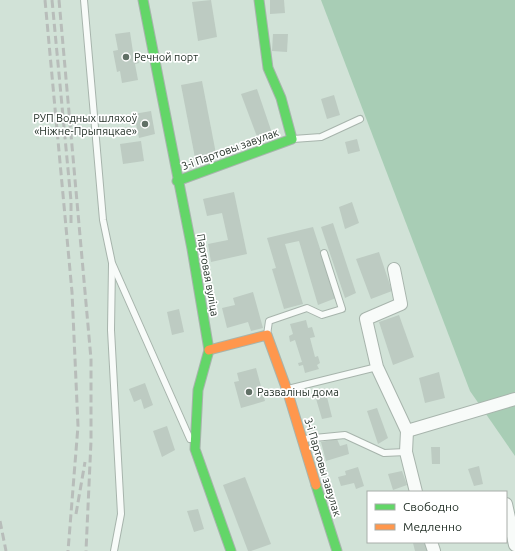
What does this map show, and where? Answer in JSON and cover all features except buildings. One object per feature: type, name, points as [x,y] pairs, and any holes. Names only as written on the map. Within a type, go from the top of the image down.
[{"type":"street","name":"Партовая вуліца","points":[[143,0],[192,249],[209,350],[198,390],[195,449],[231,551]]},
{"type":"street","name":"3-і Партовы завулак","points":[[178,181],[292,139],[281,98],[268,68],[260,0]]},
{"type":"street","points":[[394,269],[401,304],[366,319],[377,367],[407,431],[406,452],[416,491]]},
{"type":"street","name":"3-і Партовы завулак","points":[[267,335],[287,390],[336,551]]},
{"type":"street","points":[[209,350],[267,335]]},
{"type":"street","points":[[407,431],[515,399]]},
{"type":"street","points":[[507,508],[515,544]]},
{"type":"lane","points":[[84,0],[103,220],[112,263],[195,449]]},
{"type":"lane","points":[[292,139],[321,136],[360,119]]},
{"type":"lane","points":[[267,335],[269,321],[307,308],[322,315],[342,309],[324,253]]},
{"type":"lane","points":[[112,263],[110,330],[121,514],[114,551]]},
{"type":"lane","points":[[287,390],[377,367]]},
{"type":"lane","points":[[302,440],[345,435],[384,453],[406,452]]},
{"type":"green space","points":[[321,0],[515,0],[515,456],[470,391]]},
{"type":"railway","points":[[45,0],[72,292],[78,426],[68,551]]},
{"type":"railway","points":[[52,0],[71,201],[71,227]]},
{"type":"railway","points":[[59,0],[91,359],[91,441],[86,551]]},
{"type":"railway","points":[[76,514],[85,462]]},
{"type":"railway","points":[[0,521],[6,551]]},
{"type":"traffic: fast","points":[[143,0],[192,249],[209,350],[198,390],[195,449],[231,551]]},
{"type":"traffic: fast","points":[[177,181],[292,139],[281,98],[268,68],[259,0]]},
{"type":"traffic: fast","points":[[316,485],[337,551]]},
{"type":"traffic: slow","points":[[209,350],[267,335],[287,390],[316,485]]},
{"type":"place","name":"Речной порт","points":[[126,57]]},
{"type":"place","name":"РУП Водных шляхоў «Ніжне-Прыпяцкае»","points":[[145,124]]},
{"type":"place","name":"Разваліны дома","points":[[249,392]]}]
